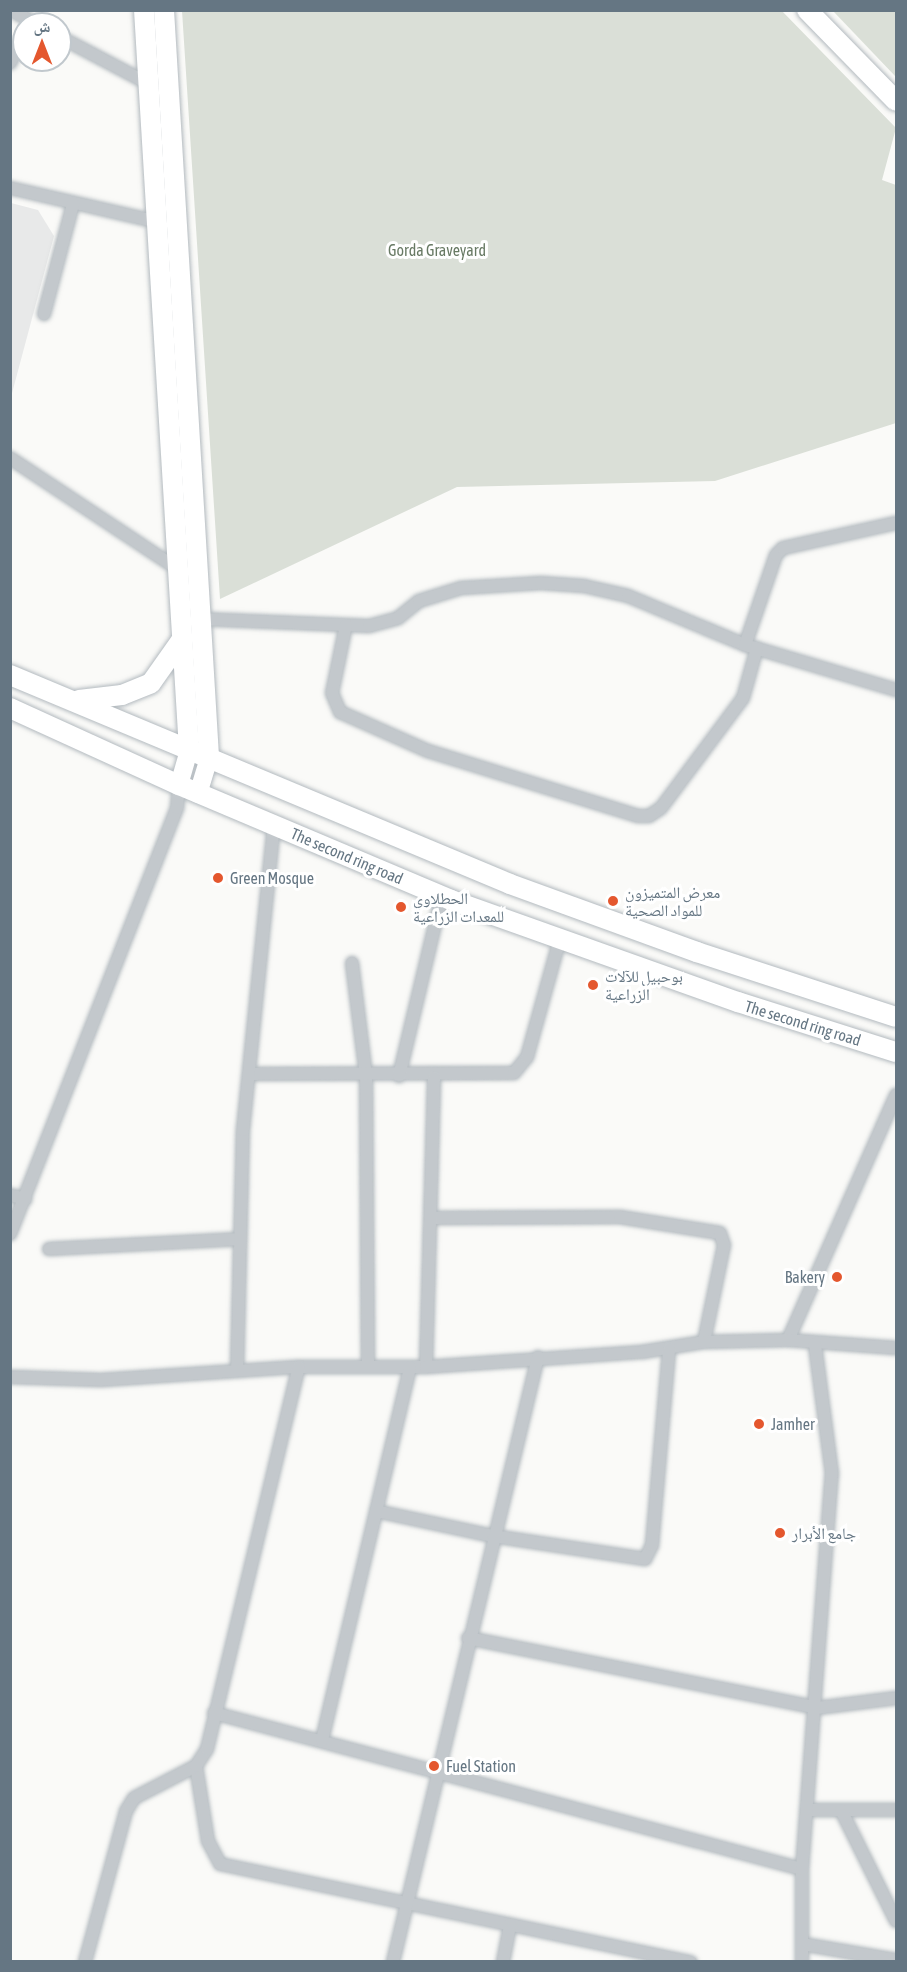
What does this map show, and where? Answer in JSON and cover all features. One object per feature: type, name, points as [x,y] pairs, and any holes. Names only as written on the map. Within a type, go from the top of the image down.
[{"type":"main road","points":[[144,10],[154,221],[189,749],[179,786]]},
{"type":"main road","points":[[164,10],[209,757],[198,794]]},
{"type":"main road","points":[[807,10],[897,101]]},
{"type":"main road","points":[[77,700],[109,698],[151,683],[182,639]]},
{"type":"main road","name":"The second ring road","points":[[10,675],[77,700],[510,884],[697,952],[897,1017]]},
{"type":"main road","name":"The second ring road","points":[[10,708],[179,786],[442,896],[560,939],[897,1052]]},
{"type":"street","points":[[72,43],[148,84],[168,92]]},
{"type":"street","points":[[10,188],[154,221]]},
{"type":"street","points":[[44,314],[73,204]]},
{"type":"street","points":[[12,463],[177,570],[198,581]]},
{"type":"street","points":[[346,625],[332,693],[340,712],[428,751],[649,816],[661,808],[743,698],[751,646],[776,555],[783,548],[897,523]]},
{"type":"street","points":[[200,619],[346,625],[386,624],[439,593],[541,583],[585,586],[628,596],[751,646],[897,690]]},
{"type":"street","points":[[10,1234],[177,808],[179,786]]},
{"type":"street","points":[[177,808],[198,794]]},
{"type":"street","points":[[237,1371],[240,1239],[249,1074],[274,825]]},
{"type":"street","points":[[399,1076],[442,896]]},
{"type":"street","points":[[249,1074],[505,1076],[522,1067],[560,939]]},
{"type":"street","points":[[352,963],[366,1076],[368,1367]]},
{"type":"street","points":[[426,1367],[432,1218],[434,1077]]},
{"type":"street","points":[[788,1340],[897,1095]]},
{"type":"street","points":[[10,1195],[25,1199]]},
{"type":"street","points":[[432,1218],[620,1217],[720,1233],[724,1245],[704,1342]]},
{"type":"street","points":[[50,1249],[240,1239]]},
{"type":"street","points":[[10,1377],[101,1380],[299,1367],[426,1367],[669,1349],[704,1342],[788,1340],[815,1344],[897,1348]]},
{"type":"street","points":[[802,1962],[802,1869],[817,1708],[832,1474],[815,1344]]},
{"type":"street","points":[[376,1511],[493,1536],[645,1559],[652,1545],[669,1349]]},
{"type":"street","points":[[393,1962],[436,1768],[538,1358]]},
{"type":"street","points":[[85,1962],[126,1811],[134,1798],[196,1766],[207,1749],[299,1367]]},
{"type":"street","points":[[322,1740],[410,1367]]},
{"type":"street","points":[[468,1638],[817,1708],[897,1698]]},
{"type":"street","points":[[214,1713],[436,1768],[802,1869]]},
{"type":"street","points":[[196,1766],[208,1840],[220,1864],[691,1962]]},
{"type":"street","points":[[809,1810],[897,1810]]},
{"type":"street","points":[[841,1810],[897,1921]]},
{"type":"street","points":[[503,1962],[510,1925]]},
{"type":"street","points":[[802,1944],[897,1960]]},
{"type":"shaded area","points":[[11,203],[38,210],[54,236],[11,397]]},
{"type":"green space","name":"Gorda Graveyard","points":[[182,11],[782,11],[896,128],[882,180],[896,185],[896,423],[715,481],[457,487],[220,599]]},
{"type":"green space","points":[[833,11],[896,11],[896,77]]},
{"type":"place","name":"Green Mosque","points":[[218,878]]},
{"type":"place","name":"معرض المتميزون للمواد الصحية","points":[[613,901]]},
{"type":"place","name":"الحطلاوي للمعدات الزراعية","points":[[401,907]]},
{"type":"place","name":"بوحبيل للآلات الزراعية","points":[[593,985]]},
{"type":"place","name":"Bakery","points":[[837,1277]]},
{"type":"place","name":"Jamher","points":[[759,1424]]},
{"type":"place","name":"جامع الأبرار","points":[[780,1533]]},
{"type":"place","name":"Fuel Station","points":[[434,1766]]}]
